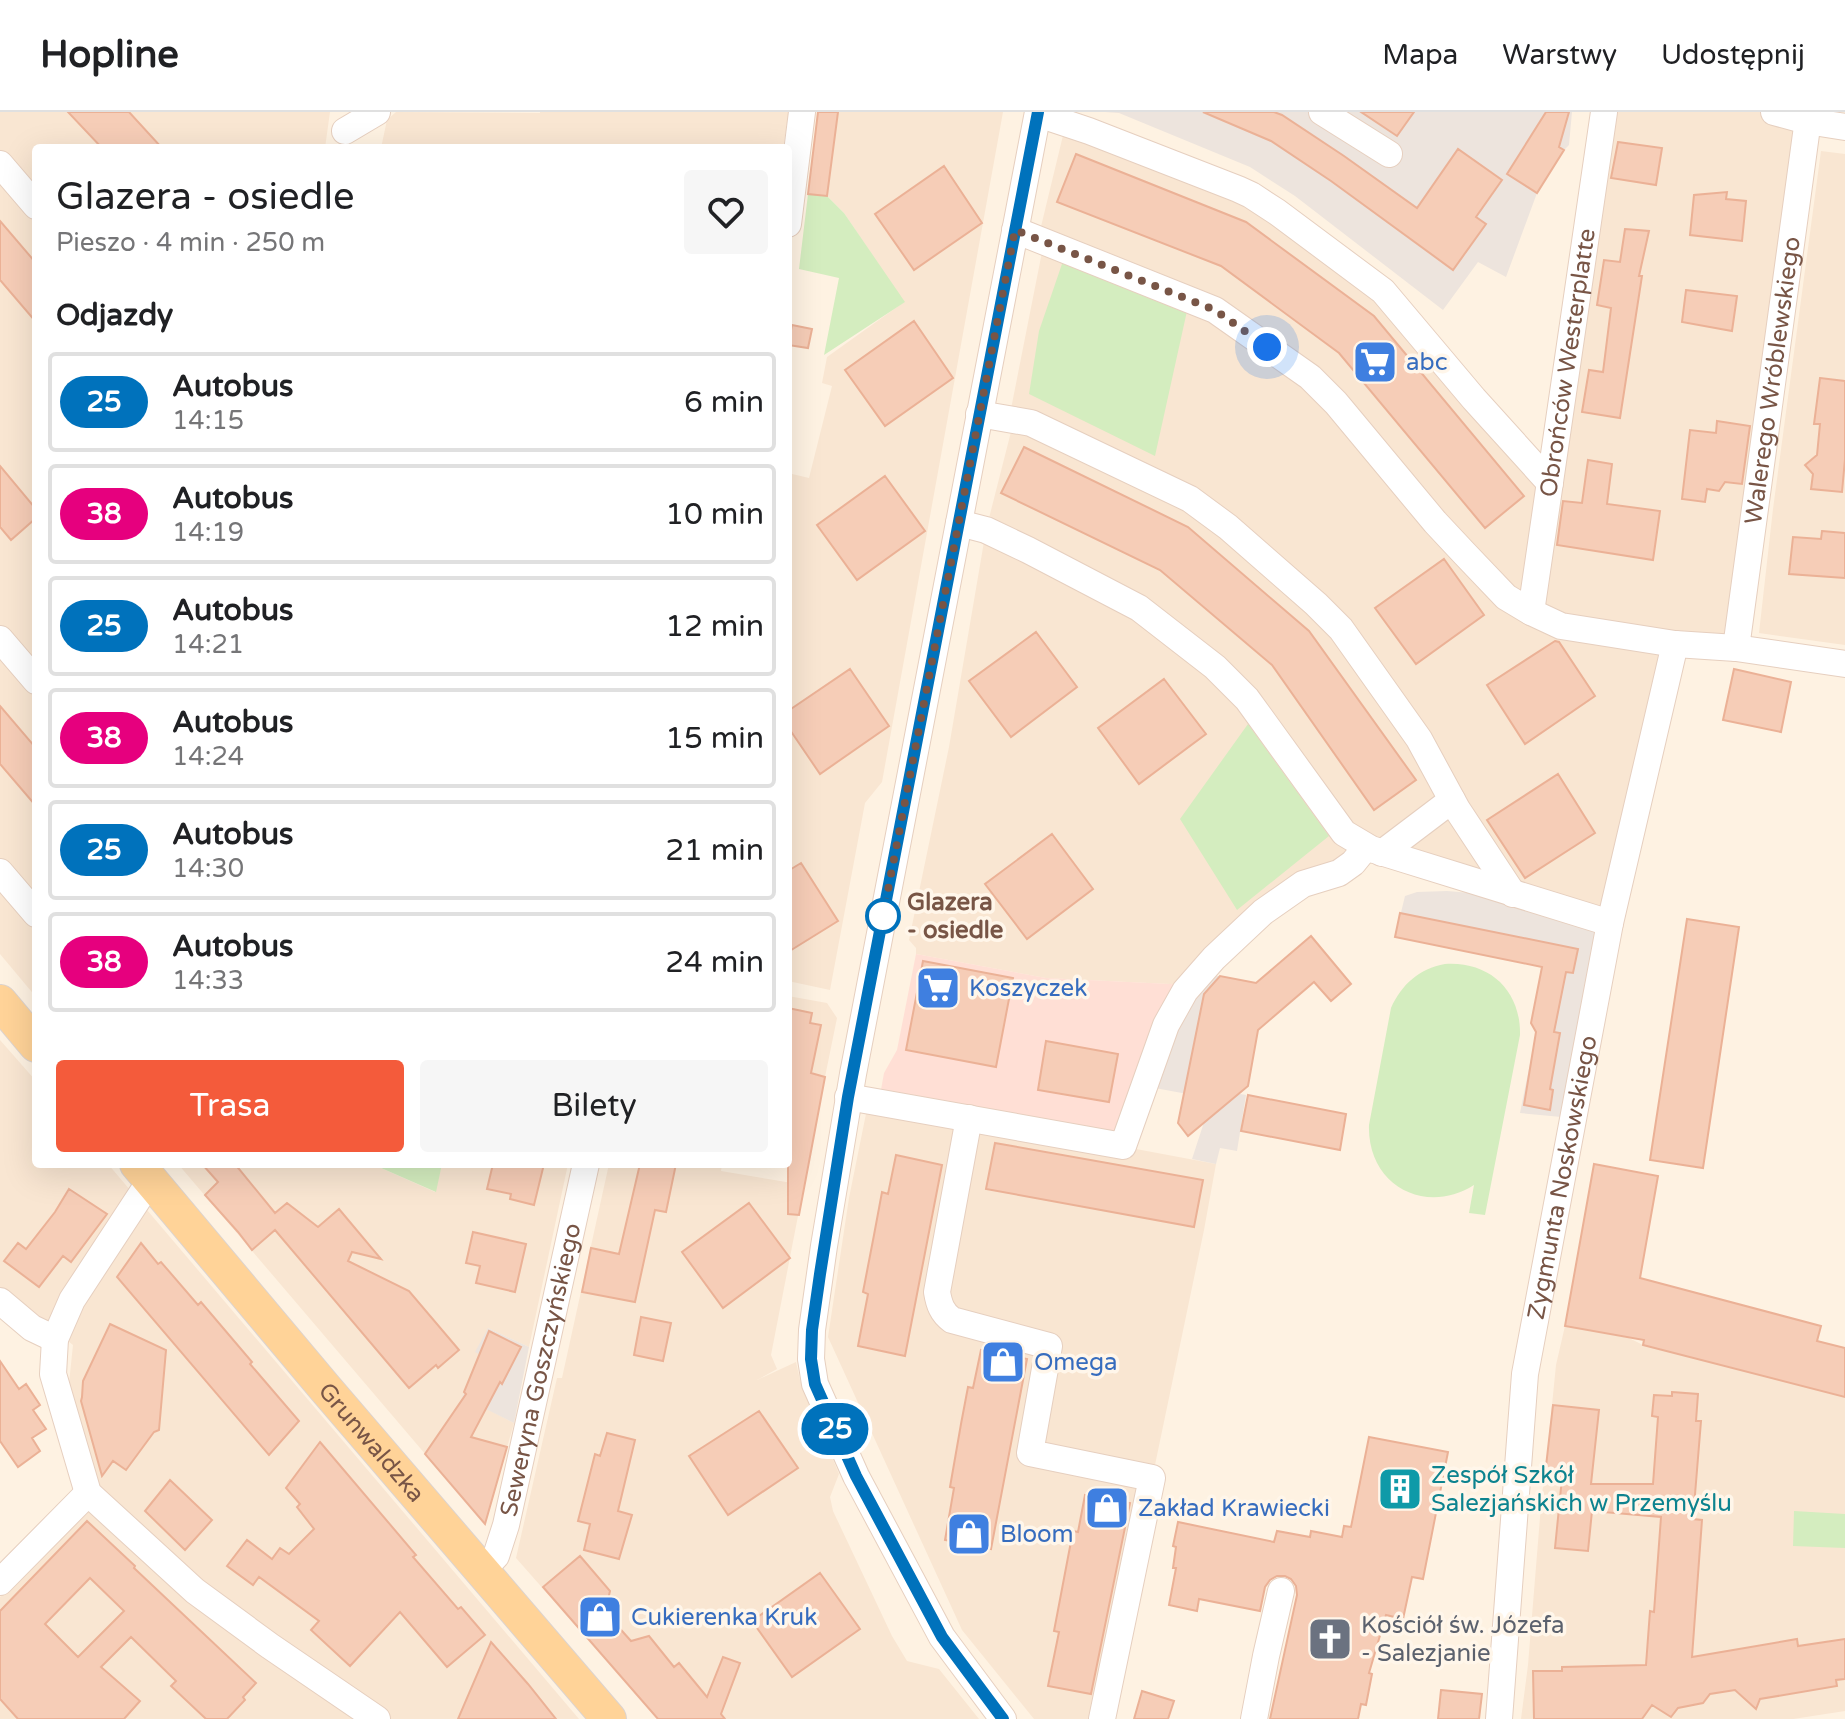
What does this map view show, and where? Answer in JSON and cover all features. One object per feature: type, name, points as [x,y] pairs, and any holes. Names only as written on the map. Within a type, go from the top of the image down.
[{"type":"main road","points":[[0,1002],[32,1040]]},
{"type":"main road","name":"Grunwaldzka","points":[[143,1172],[609,1719]]},
{"type":"street","points":[[344,130],[377,112]]},
{"type":"street","points":[[792,192],[802,112]]},
{"type":"street","points":[[1322,112],[1389,154]]},
{"type":"street","name":"Obrońców Westerplatte","points":[[1531,612],[1604,112]]},
{"type":"street","points":[[1774,112],[1808,116],[1845,127]]},
{"type":"street","points":[[1003,1719],[942,1637],[856,1476],[815,1384],[811,1359],[812,1330],[848,1097],[1038,113],[1251,195],[1277,212],[1383,291],[1550,483]]},
{"type":"street","name":"Walerego Wróblewskiego","points":[[1736,648],[1808,116]]},
{"type":"street","points":[[0,164],[32,201]]},
{"type":"street","points":[[1015,230],[1215,310],[1310,377],[1336,403],[1454,542],[1506,597],[1531,612],[1561,626],[1675,644],[1736,648],[1845,664]]},
{"type":"street","points":[[979,414],[1031,423],[1190,499],[1228,527],[1316,604],[1341,629],[1419,739],[1452,800],[1513,894]]},
{"type":"street","points":[[959,523],[986,530],[1139,608],[1204,659],[1247,699],[1344,833],[1374,850],[1610,923]]},
{"type":"street","points":[[0,639],[32,676]]},
{"type":"street","name":"Zygmunta Noskowskiego","points":[[1499,1719],[1525,1374],[1610,923],[1675,644]]},
{"type":"street","points":[[848,1097],[1123,1146],[1166,1025],[1185,991],[1214,958],[1263,912],[1303,884],[1339,873],[1452,800]]},
{"type":"street","points":[[0,872],[32,909]]},
{"type":"street","points":[[969,1118],[937,1292],[941,1309],[952,1320],[1049,1346],[1030,1453],[1152,1478],[1102,1719]]},
{"type":"street","name":"Seweryna Goszczyńskiego","points":[[482,1571],[496,1556],[506,1525],[585,1168]]},
{"type":"street","points":[[143,1172],[72,1300],[55,1339],[53,1374],[88,1493],[195,1591],[377,1719]]},
{"type":"street","points":[[0,1301],[32,1328],[55,1339]]},
{"type":"street","points":[[0,1582],[88,1493]]},
{"type":"street","points":[[1254,1719],[1281,1591]]},
{"type":"shaded area","points":[[0,112],[330,112],[326,144],[32,144],[32,992],[0,954]]},
{"type":"shaded area","points":[[396,112],[789,112],[784,144],[382,144],[387,120]]},
{"type":"shaded area","points":[[838,112],[1003,112],[882,782],[865,803],[830,990],[792,982],[792,474],[809,478],[832,386],[822,383],[827,357],[904,302],[844,213],[827,196]]},
{"type":"shaded area","points":[[1105,112],[1572,112],[1569,145],[1537,193],[1506,277],[1478,262],[1443,310],[1295,196],[1250,167],[1119,113]]},
{"type":"shaded area","points":[[1604,112],[1774,112],[1807,121],[1736,648],[1675,644],[1610,923],[1382,853],[1303,884],[1191,985],[1046,978],[916,954],[916,948],[909,940],[949,747],[986,530],[1014,420],[1009,419],[1044,242],[1038,239],[1066,123],[1251,195],[1330,252],[1550,482]]},
{"type":"shaded area","points":[[1821,151],[1845,154],[1845,645],[1759,633]]},
{"type":"shaded area","points":[[1417,892],[1471,893],[1610,923],[1572,1118],[1520,1113],[1537,1029],[1531,1023],[1542,967],[1395,937],[1405,896]]},
{"type":"shaded area","points":[[916,954],[1046,978],[1191,985],[1123,1146],[879,1101],[884,1073],[897,1050]]},
{"type":"shaded area","points":[[1208,974],[1233,979],[1211,1089],[1246,1095],[1237,1151],[1220,1148],[1216,1164],[1192,1159],[1209,1098],[1144,1086]]},
{"type":"shaded area","points":[[792,997],[827,1003],[837,1018],[825,1077],[792,1070]]},
{"type":"shaded area","points":[[0,1040],[32,1076],[32,1168],[111,1168],[579,1719],[0,1719],[0,1597],[99,1494],[68,1393],[73,1345],[0,1288]]},
{"type":"shaded area","points":[[869,1099],[1216,1164],[1102,1719],[1034,1719],[962,1630],[828,1337],[849,1198]]},
{"type":"shaded area","points":[[181,1168],[381,1168],[435,1192],[441,1168],[567,1168],[529,1347],[488,1328],[486,1358],[463,1396],[514,1423],[488,1514],[478,1516]]},
{"type":"shaded area","points":[[608,1168],[721,1168],[721,1171],[804,1185],[771,1355],[777,1369],[757,1380],[796,1362],[800,1380],[839,1474],[830,1497],[833,1511],[892,1636],[907,1661],[939,1669],[979,1719],[658,1719],[516,1558],[557,1378],[562,1378]]},
{"type":"shaded area","points":[[1565,1326],[1629,1338],[1643,1345],[1845,1397],[1845,1711],[1793,1719],[1521,1719],[1556,1365]]},
{"type":"shaded area","points":[[488,1328],[529,1347],[514,1423],[462,1397],[486,1358],[475,1352]]},
{"type":"green space","points":[[808,194],[827,196],[844,213],[905,302],[824,355],[839,278],[799,269]]},
{"type":"green space","points":[[1063,261],[1187,311],[1155,456],[1029,394],[1039,331]]},
{"type":"green space","points":[[1248,724],[1329,836],[1237,910],[1180,819]]},
{"type":"green space","points":[[1445,964],[1461,964],[1488,973],[1508,992],[1519,1019],[1520,1035],[1485,1215],[1469,1213],[1474,1185],[1455,1194],[1437,1197],[1402,1189],[1388,1179],[1371,1146],[1369,1125],[1391,1008],[1412,979]]},
{"type":"green space","points":[[381,1168],[441,1168],[436,1192]]},
{"type":"green space","points":[[1794,1511],[1845,1514],[1845,1548],[1793,1546]]},
{"type":"building","points":[[68,112],[129,112],[158,144],[98,144]]},
{"type":"building","points":[[818,112],[838,112],[827,196],[808,194]]},
{"type":"building","points":[[1203,112],[1274,112],[1282,115],[1417,208],[1458,149],[1502,180],[1476,217],[1486,224],[1453,270],[1271,141]]},
{"type":"building","points":[[1361,112],[1414,112],[1397,136]]},
{"type":"building","points":[[1546,112],[1569,112],[1559,147],[1564,150],[1537,193],[1507,174]]},
{"type":"building","points":[[1618,142],[1662,148],[1656,185],[1611,178]]},
{"type":"building","points":[[1076,154],[1246,222],[1374,316],[1524,496],[1485,528],[1339,353],[1221,266],[1057,202]]},
{"type":"building","points":[[944,166],[982,223],[914,270],[875,214]]},
{"type":"building","points":[[1727,192],[1726,199],[1746,201],[1742,241],[1690,235],[1694,195]]},
{"type":"building","points":[[0,221],[32,258],[32,317],[0,280]]},
{"type":"building","points":[[1625,229],[1649,231],[1639,276],[1642,276],[1620,418],[1582,412],[1589,370],[1603,372],[1611,308],[1597,305],[1604,260],[1620,262]]},
{"type":"building","points":[[1686,290],[1737,296],[1732,331],[1682,322]]},
{"type":"building","points":[[914,321],[953,378],[885,426],[845,370]]},
{"type":"building","points":[[792,325],[812,329],[808,348],[792,346]]},
{"type":"building","points":[[1820,378],[1845,381],[1842,492],[1811,489],[1813,474],[1805,465],[1817,455],[1820,424],[1814,424]]},
{"type":"building","points":[[1717,421],[1750,426],[1742,484],[1725,482],[1719,491],[1707,489],[1705,502],[1682,499],[1690,430],[1716,433]]},
{"type":"building","points":[[1024,447],[1188,527],[1309,631],[1416,780],[1374,810],[1272,665],[1160,570],[1001,493]]},
{"type":"building","points":[[1588,460],[1612,464],[1607,504],[1660,511],[1653,560],[1557,545],[1563,501],[1582,503]]},
{"type":"building","points":[[0,466],[32,504],[32,522],[11,540],[0,527]]},
{"type":"building","points":[[885,476],[925,531],[857,580],[817,525]]},
{"type":"building","points":[[1822,531],[1845,533],[1845,578],[1789,574],[1793,537],[1821,539]]},
{"type":"building","points":[[1444,559],[1484,615],[1416,664],[1375,608]]},
{"type":"building","points":[[1036,632],[1077,687],[1011,737],[969,681]]},
{"type":"building","points":[[1555,641],[1559,642],[1595,696],[1525,744],[1487,685]]},
{"type":"building","points":[[850,669],[889,726],[820,774],[792,733],[792,708]]},
{"type":"building","points":[[1734,669],[1791,682],[1781,732],[1723,720]]},
{"type":"building","points":[[1164,679],[1206,734],[1139,784],[1098,728]]},
{"type":"building","points":[[0,706],[32,743],[32,801],[0,764]]},
{"type":"building","points":[[1558,774],[1595,833],[1525,878],[1487,820]]},
{"type":"building","points":[[1052,834],[1093,889],[1027,939],[985,884]]},
{"type":"building","points":[[801,863],[838,921],[792,950],[792,869]]},
{"type":"building","points":[[1400,913],[1578,949],[1573,973],[1566,972],[1554,1032],[1560,1033],[1550,1089],[1553,1090],[1550,1110],[1524,1105],[1536,1032],[1531,1023],[1542,967],[1395,937]]},
{"type":"building","points":[[1687,919],[1739,927],[1703,1168],[1650,1160]]},
{"type":"building","points":[[1311,936],[1351,984],[1331,1001],[1314,982],[1258,1030],[1248,1086],[1188,1136],[1178,1123],[1204,994],[1220,976],[1256,983]]},
{"type":"building","points":[[923,961],[1013,978],[996,1067],[906,1050]]},
{"type":"building","points":[[792,1009],[812,1013],[810,1023],[821,1025],[811,1073],[825,1077],[799,1215],[788,1214],[788,1168],[792,1168]]},
{"type":"building","points":[[1046,1041],[1118,1054],[1109,1102],[1038,1090]]},
{"type":"building","points":[[1248,1095],[1346,1114],[1340,1150],[1241,1131]]},
{"type":"building","points":[[995,1143],[1203,1180],[1194,1227],[986,1189]]},
{"type":"building","points":[[896,1155],[942,1165],[905,1356],[858,1346],[868,1294],[863,1292],[882,1192],[888,1194]]},
{"type":"building","points":[[1594,1164],[1658,1176],[1640,1278],[1821,1326],[1817,1341],[1845,1348],[1845,1397],[1643,1345],[1644,1340],[1565,1326]]},
{"type":"building","points":[[206,1168],[238,1168],[275,1213],[287,1203],[318,1227],[339,1209],[381,1259],[352,1252],[348,1261],[409,1291],[459,1350],[409,1388],[275,1230],[252,1250],[205,1195],[218,1182]]},
{"type":"building","points":[[492,1168],[543,1168],[534,1205],[510,1199],[511,1194],[487,1189]]},
{"type":"building","points":[[639,1168],[675,1168],[666,1212],[655,1210],[635,1302],[582,1292],[591,1248],[619,1254]]},
{"type":"building","points":[[69,1189],[107,1214],[71,1262],[63,1256],[39,1287],[4,1261],[18,1243],[26,1249]]},
{"type":"building","points":[[749,1203],[790,1258],[723,1308],[682,1252]]},
{"type":"building","points":[[473,1232],[526,1244],[515,1292],[476,1283],[480,1266],[466,1263]]},
{"type":"building","points":[[141,1243],[198,1305],[201,1302],[299,1421],[269,1455],[117,1277]]},
{"type":"building","points":[[641,1317],[671,1323],[663,1361],[634,1355]]},
{"type":"building","points":[[110,1324],[166,1350],[159,1430],[154,1432],[126,1470],[113,1461],[102,1476],[81,1401],[83,1381]]},
{"type":"building","points":[[489,1331],[521,1347],[471,1437],[507,1447],[485,1524],[425,1454],[466,1394],[464,1392]]},
{"type":"building","points":[[981,1350],[1027,1359],[991,1549],[945,1540],[954,1488],[950,1487],[968,1387],[973,1388]]},
{"type":"building","points":[[0,1361],[19,1389],[26,1384],[40,1405],[33,1410],[46,1429],[32,1438],[40,1451],[18,1467],[0,1441]]},
{"type":"building","points":[[1672,1392],[1698,1394],[1696,1421],[1701,1421],[1693,1519],[1702,1520],[1692,1657],[1797,1639],[1798,1646],[1845,1639],[1845,1679],[1836,1680],[1837,1686],[1760,1699],[1756,1709],[1735,1690],[1710,1694],[1703,1703],[1678,1708],[1671,1717],[1652,1705],[1642,1719],[1534,1719],[1533,1671],[1562,1671],[1562,1667],[1646,1665],[1650,1611],[1654,1612],[1661,1517],[1592,1511],[1588,1551],[1555,1548],[1562,1478],[1545,1475],[1553,1405],[1599,1410],[1591,1484],[1653,1484],[1658,1417],[1652,1416],[1654,1395],[1672,1396]]},
{"type":"building","points":[[759,1411],[798,1468],[728,1515],[689,1456]]},
{"type":"building","points":[[607,1433],[635,1440],[618,1511],[632,1515],[619,1559],[584,1550],[590,1524],[578,1521],[595,1454],[600,1456]]},
{"type":"building","points":[[1369,1437],[1448,1452],[1423,1579],[1412,1577],[1403,1619],[1386,1615],[1369,1673],[1372,1674],[1366,1705],[1361,1704],[1358,1719],[1270,1719],[1297,1595],[1296,1586],[1285,1576],[1270,1580],[1265,1587],[1260,1611],[1199,1599],[1197,1611],[1169,1605],[1176,1568],[1173,1568],[1176,1547],[1173,1546],[1178,1522],[1274,1542],[1277,1531],[1310,1537],[1311,1531],[1342,1537],[1344,1526],[1351,1527]]},
{"type":"building","points":[[320,1442],[416,1555],[413,1557],[485,1635],[447,1667],[400,1612],[350,1666],[311,1630],[319,1621],[259,1577],[253,1585],[227,1566],[247,1540],[272,1559],[280,1548],[289,1554],[314,1529],[297,1507],[300,1504],[286,1488]]},
{"type":"building","points":[[170,1480],[212,1520],[185,1550],[145,1511]]},
{"type":"building","points":[[1085,1495],[1130,1503],[1091,1694],[1048,1686],[1059,1632],[1054,1631],[1073,1531],[1078,1532]]},
{"type":"building","points":[[87,1521],[256,1683],[227,1719],[206,1719],[171,1686],[176,1681],[131,1637],[101,1667],[140,1701],[124,1719],[18,1719],[0,1699],[0,1611]],"holes":[[[90,1578],[124,1611],[78,1657],[45,1624]]]},
{"type":"building","points":[[580,1556],[610,1591],[605,1612],[631,1641],[649,1636],[674,1667],[679,1663],[707,1697],[723,1657],[740,1663],[721,1714],[725,1719],[658,1719],[543,1587]]},
{"type":"building","points":[[820,1573],[860,1629],[792,1677],[752,1621]]},
{"type":"building","points":[[491,1642],[528,1684],[556,1719],[458,1719]]},
{"type":"building","points":[[1441,1690],[1482,1694],[1479,1719],[1438,1719]]},
{"type":"building","points":[[1142,1691],[1174,1701],[1168,1719],[1134,1719]]},
{"type":"bus line","name":"25","points":[[1003,1719],[942,1637],[856,1476],[815,1384],[811,1359],[812,1330],[848,1097],[1038,112]]},
{"type":"place","name":"abc","points":[[1375,362]]},
{"type":"place","name":"Glazera - osiedle","points":[[883,916]]},
{"type":"place","name":"Koszyczek","points":[[938,988]]},
{"type":"place","name":"Omega","points":[[1003,1362]]},
{"type":"place","name":"Zespół Szkół Salezjańskich w Przemyślu","points":[[1400,1489]]},
{"type":"place","name":"Zakład Krawiecki","points":[[1107,1508]]},
{"type":"place","name":"Bloom","points":[[969,1534]]},
{"type":"place","name":"Cukierenka Kruk","points":[[600,1617]]},
{"type":"place","name":"Kościół św. Józefa - Salezjanie","points":[[1330,1639]]},
{"type":"route","points":[[883,916],[1015,230],[1215,310],[1267,347]]}]
